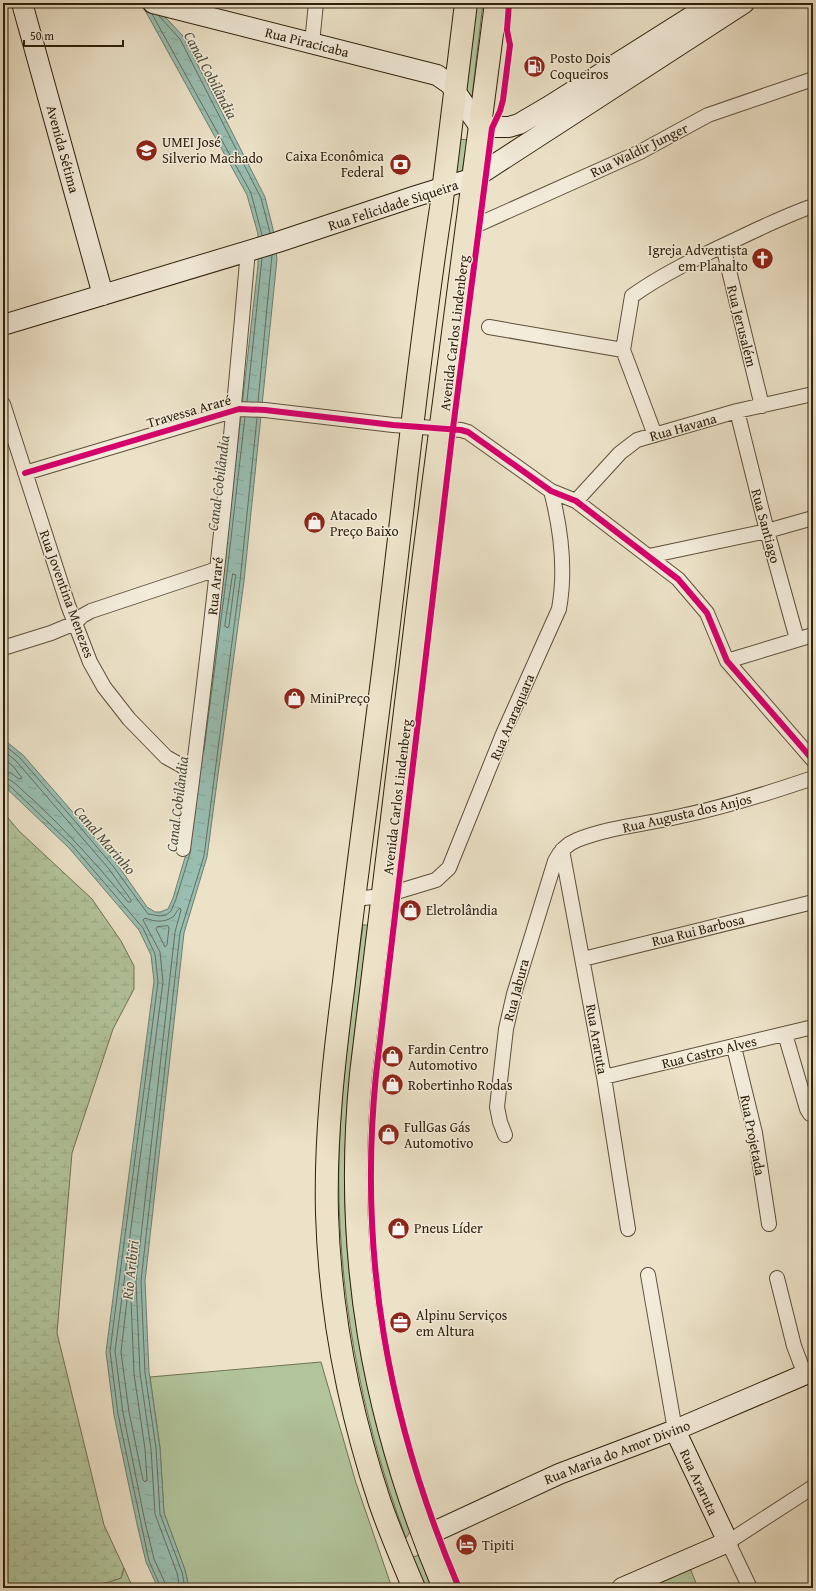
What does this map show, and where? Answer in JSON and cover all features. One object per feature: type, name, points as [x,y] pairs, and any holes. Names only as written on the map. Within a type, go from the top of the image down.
[{"type":"main road","name":"Avenida Carlos Lindenberg","points":[[414,1588],[397,1548],[372,1476],[352,1402],[337,1320],[329,1251],[327,1174],[329,1112],[354,899],[381,695],[412,426],[441,208],[442,188],[452,124],[466,3]]},
{"type":"main road","name":"Avenida Carlos Lindenberg","points":[[444,1588],[423,1537],[395,1455],[380,1396],[366,1323],[358,1249],[355,1175],[358,1114],[423,563],[468,228],[496,3]]},
{"type":"main road","points":[[452,124],[480,127]]},
{"type":"main road","points":[[397,1548],[423,1537]]},
{"type":"street","name":"Avenida Sétima","points":[[22,3],[103,295]]},
{"type":"street","points":[[312,43],[316,3]]},
{"type":"street","points":[[455,90],[480,127],[509,127],[519,124],[548,108],[713,3]]},
{"type":"street","name":"Rua Felicidade Siqueira","points":[[3,325],[278,242],[474,178],[744,3]]},
{"type":"street","name":"Rua Piracicaba","points":[[155,4],[438,75],[447,80],[455,90]]},
{"type":"street","name":"Rua Waldir Junger","points":[[468,228],[640,152],[708,115],[813,80]]},
{"type":"street","points":[[655,434],[623,350],[632,296],[653,281],[722,246],[795,212],[813,206]]},
{"type":"street","name":"Rua Jerusalém","points":[[722,246],[762,406]]},
{"type":"street","name":"Rua Araré","points":[[183,849],[237,409],[250,250]]},
{"type":"street","points":[[488,327],[623,350]]},
{"type":"street","name":"Rua Havana","points":[[576,501],[620,453],[637,440],[738,411],[813,394]]},
{"type":"street","name":"Rua Joventina Menezes","points":[[3,404],[75,623],[90,662],[104,687],[129,719],[166,757],[193,772]]},
{"type":"street","name":"Travessa Araré","points":[[25,473],[237,409],[265,410],[412,426],[453,428],[468,432],[551,491],[576,501],[678,579],[707,613],[727,661],[813,760]]},
{"type":"street","name":"Rua Santiago","points":[[738,411],[767,531],[797,639]]},
{"type":"street","name":"Rua Araraquara","points":[[354,899],[383,896],[436,880],[449,868],[503,734],[560,609],[562,593],[560,530],[551,491]]},
{"type":"street","points":[[649,556],[767,531],[813,518]]},
{"type":"street","points":[[3,648],[51,633],[75,623],[82,616],[91,611],[217,569]]},
{"type":"street","points":[[727,661],[813,635]]},
{"type":"street","points":[[782,724],[813,744]]},
{"type":"street","name":"Rua Augusta dos Anjos","points":[[562,850],[571,843],[585,838],[618,829],[725,806],[813,778]]},
{"type":"street","name":"Rua Araruta","points":[[562,850],[604,1077],[628,1229]]},
{"type":"street","name":"Rua Jabura","points":[[505,1135],[498,1115],[497,1098],[503,1044],[509,1011],[555,861],[562,850]]},
{"type":"street","name":"Rua Rui Barbosa","points":[[583,959],[813,902]]},
{"type":"street","name":"Rua Castro Alves","points":[[604,1077],[813,1026]]},
{"type":"street","points":[[785,1034],[807,1109],[810,1114],[813,1115]]},
{"type":"street","name":"Rua Projetada","points":[[734,1046],[755,1133],[769,1224]]},
{"type":"street","name":"Rua Araruta","points":[[648,1276],[675,1430],[750,1588]]},
{"type":"street","points":[[777,1278],[794,1346],[809,1373]]},
{"type":"street","name":"Rua Maria do Amor Divino","points":[[423,1537],[559,1474],[675,1430],[809,1373]]},
{"type":"street","points":[[622,1588],[728,1542],[813,1487]]},
{"type":"green space","points":[[477,3],[483,3],[472,96],[466,88]]},
{"type":"green space","points":[[460,139],[467,140],[462,173],[456,172]]},
{"type":"green space","points":[[3,812],[19,831],[92,899],[121,941],[134,966],[134,989],[113,1029],[72,1153],[57,1333],[104,1525],[124,1568],[121,1578],[79,1587],[3,1588]]},
{"type":"green space","points":[[363,925],[368,925],[354,1039],[346,1124],[345,1202],[347,1250],[352,1298],[369,1393],[394,1486],[410,1532],[406,1538],[376,1445],[364,1397],[354,1350],[342,1253],[339,1204],[340,1126],[348,1040]]},
{"type":"green space","points":[[321,1362],[356,1483],[392,1588],[189,1588],[185,1570],[164,1513],[160,1448],[150,1377]]},
{"type":"green space","points":[[419,1555],[432,1588],[426,1588],[413,1557]]},
{"type":"green space","points":[[124,1568],[133,1588],[85,1588],[121,1578]]},
{"type":"green space","points":[[690,1568],[698,1588],[644,1588]]},
{"type":"water","name":"Rio Aribiri","points":[[139,3],[152,3],[183,36],[265,197],[273,229],[277,259],[244,581],[207,857],[184,933],[145,1281],[149,1372],[160,1448],[164,1513],[185,1570],[189,1588],[158,1588],[146,1562],[114,1415],[106,1352],[154,981],[151,955],[139,930],[69,848],[3,785],[3,739],[23,755],[77,817],[117,864],[147,907],[155,912],[168,909],[173,898],[186,854],[223,573],[258,265],[258,234],[247,195],[146,12]]},
{"type":"cycle path","points":[[459,1588],[434,1525],[414,1463],[397,1400],[384,1337],[376,1273],[371,1208],[371,1142],[376,1075],[453,428],[492,128],[500,111],[503,100],[510,45],[507,30],[509,3]]},
{"type":"cycle path","points":[[25,473],[239,409],[265,410],[393,425],[461,430],[468,432],[551,491],[576,501],[678,579],[707,613],[727,661],[813,760]]},
{"type":"place","name":"Posto Dois Coqueiros","points":[[534,66]]},
{"type":"place","name":"UMEI José Silverio Machado","points":[[146,150]]},
{"type":"place","name":"Caixa Econômica Federal","points":[[400,164]]},
{"type":"place","name":"Igreja Adventista em Planalto","points":[[763,258]]},
{"type":"place","name":"Atacado Preço Baixo","points":[[314,523]]},
{"type":"place","name":"MiniPreço","points":[[294,698]]},
{"type":"place","name":"Eletrolândia","points":[[410,910]]},
{"type":"place","name":"Fardin Centro Automotivo","points":[[393,1057]]},
{"type":"place","name":"Robertinho Rodas","points":[[392,1085]]},
{"type":"place","name":"FullGas Gás Automotivo","points":[[389,1135]]},
{"type":"place","name":"Pneus Líder","points":[[398,1228]]},
{"type":"place","name":"Alpinu Serviços em Altura","points":[[400,1323]]},
{"type":"place","name":"Tipiti","points":[[467,1545]]},
{"type":"water label","name":"Canal Cobilândia","points":[[211,75]]},
{"type":"water label","name":"Canal Cobilândia","points":[[218,483]]},
{"type":"water label","name":"Canal Cobilândia","points":[[177,804]]},
{"type":"water label","name":"Canal Marinho","points":[[105,840]]}]
